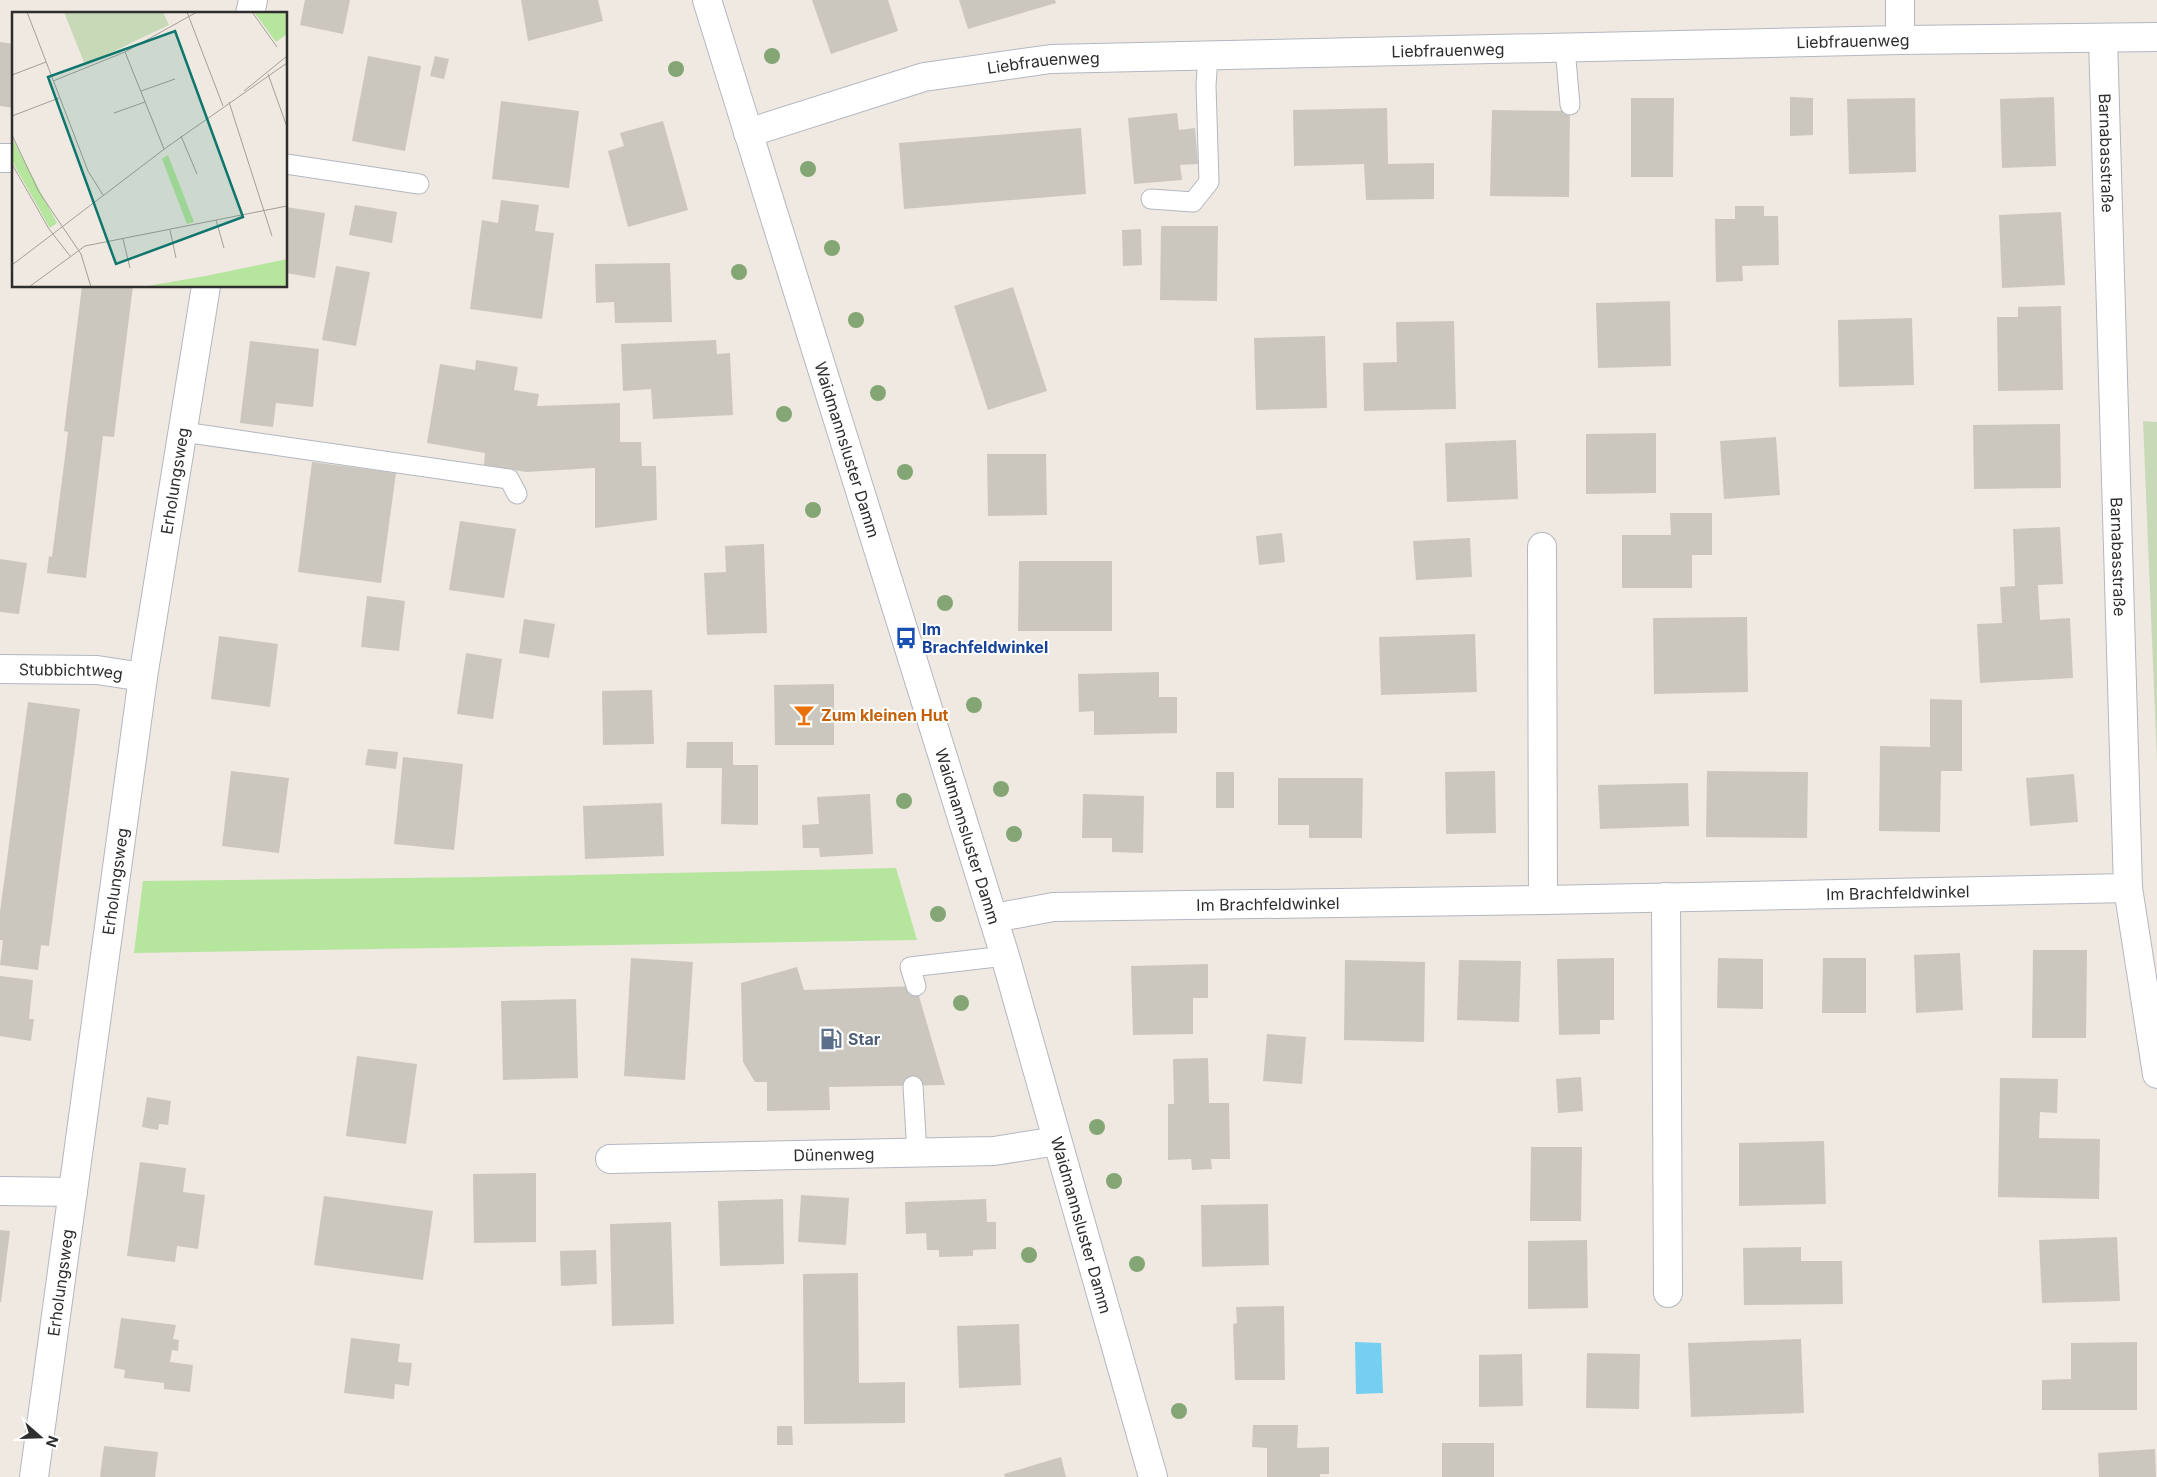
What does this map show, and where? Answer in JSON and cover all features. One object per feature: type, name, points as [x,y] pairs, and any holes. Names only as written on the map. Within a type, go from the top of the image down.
[{"type":"street","name":"Waidmannsluster Damm","points":[[707,0],[994,918],[1153,1477]]},
{"type":"street","points":[[1900,0],[1900,40]]},
{"type":"street","name":"Liebfrauenweg","points":[[748,133],[924,77],[1051,59],[1900,40],[2157,37]]},
{"type":"street","name":"Barnabasstraße","points":[[2103,38],[2128,888],[2157,1074]]},
{"type":"street","name":"Erholungsweg","points":[[34,1477],[143,676],[206,288]]},
{"type":"street","points":[[1542,547],[1543,900]]},
{"type":"street","name":"Stubbichtweg","points":[[0,669],[97,670],[143,676]]},
{"type":"street","name":"Im Brachfeldwinkel","points":[[994,918],[1054,907],[1666,898],[2128,888]]},
{"type":"street","points":[[1666,898],[1668,1293]]},
{"type":"street","name":"Dünenweg","points":[[610,1159],[994,1151],[1057,1141]]},
{"type":"street","points":[[0,1191],[73,1192]]},
{"type":"lane","points":[[1565,48],[1570,105]]},
{"type":"lane","points":[[1151,199],[1193,202],[1209,182],[1206,85],[1208,56]]},
{"type":"lane","points":[[288,164],[419,184]]},
{"type":"lane","points":[[183,432],[509,479],[517,494]]},
{"type":"lane","points":[[916,986],[910,967],[1005,956]]},
{"type":"lane","points":[[913,1086],[917,1154]]},
{"type":"green space","points":[[2143,421],[2157,422],[2157,761]]},
{"type":"green space","points":[[896,868],[917,940],[134,953],[143,881],[484,877]]},
{"type":"water","points":[[1355,1342],[1381,1343],[1383,1393],[1356,1394]]},
{"type":"building","points":[[305,0],[350,0],[343,34],[300,25]]},
{"type":"building","points":[[521,0],[598,0],[603,21],[528,41]]},
{"type":"building","points":[[812,0],[888,0],[898,31],[831,54]]},
{"type":"building","points":[[959,0],[1055,0],[1056,3],[968,29]]},
{"type":"building","points":[[0,42],[12,44],[12,108],[0,106]]},
{"type":"building","points":[[368,56],[421,66],[405,151],[352,141]]},
{"type":"building","points":[[435,56],[449,59],[444,79],[430,76]]},
{"type":"building","points":[[1790,97],[1813,98],[1813,135],[1790,136]]},
{"type":"building","points":[[2054,97],[2056,166],[2002,168],[2000,99]]},
{"type":"building","points":[[1631,98],[1674,98],[1673,177],[1631,177]]},
{"type":"building","points":[[1915,98],[1916,172],[1849,174],[1847,99]]},
{"type":"building","points":[[501,101],[579,111],[569,188],[492,179]]},
{"type":"building","points":[[1387,108],[1388,164],[1434,163],[1434,199],[1366,200],[1364,164],[1294,166],[1293,110]]},
{"type":"building","points":[[1492,110],[1570,111],[1569,197],[1490,196]]},
{"type":"building","points":[[1177,113],[1179,130],[1195,128],[1198,164],[1180,165],[1182,180],[1134,184],[1128,118]]},
{"type":"building","points":[[663,121],[688,210],[628,227],[608,151],[624,146],[620,133]]},
{"type":"building","points":[[1081,128],[1086,194],[904,209],[899,143]]},
{"type":"building","points":[[501,200],[539,205],[535,231],[554,233],[542,319],[470,309],[482,220],[498,223]]},
{"type":"building","points":[[355,205],[397,212],[392,243],[349,235]]},
{"type":"building","points":[[1735,206],[1764,206],[1764,216],[1778,216],[1779,265],[1742,266],[1743,281],[1716,282],[1715,219],[1735,219]]},
{"type":"building","points":[[288,207],[325,213],[315,278],[288,273]]},
{"type":"building","points":[[2061,212],[2065,285],[2002,288],[1999,215]]},
{"type":"building","points":[[1161,226],[1218,226],[1217,301],[1160,300]]},
{"type":"building","points":[[1141,229],[1142,265],[1123,266],[1122,230]]},
{"type":"building","points":[[670,263],[672,322],[615,323],[614,302],[596,303],[595,264]]},
{"type":"building","points":[[336,266],[370,272],[356,346],[322,340]]},
{"type":"building","points":[[1013,287],[1047,391],[988,410],[954,306]]},
{"type":"building","points":[[82,288],[133,288],[114,437],[103,436],[86,578],[47,573],[49,556],[52,557],[66,449],[68,432],[64,431]]},
{"type":"building","points":[[1670,301],[1671,366],[1598,368],[1596,303]]},
{"type":"building","points":[[2061,306],[2063,390],[1998,391],[1997,317],[2018,317],[2018,307]]},
{"type":"building","points":[[1912,318],[1914,385],[1839,387],[1838,320]]},
{"type":"building","points":[[1454,321],[1456,409],[1364,411],[1363,363],[1397,362],[1396,322]]},
{"type":"building","points":[[1325,336],[1327,408],[1256,410],[1254,338]]},
{"type":"building","points":[[716,340],[717,354],[730,353],[733,415],[653,419],[651,389],[623,391],[621,344]]},
{"type":"building","points":[[250,341],[319,349],[313,407],[276,403],[273,427],[240,423]]},
{"type":"building","points":[[476,360],[518,367],[514,390],[539,394],[537,406],[620,403],[620,442],[641,442],[642,466],[656,466],[657,520],[595,528],[595,468],[526,472],[484,465],[485,453],[427,443],[440,364],[475,370]]},
{"type":"building","points":[[2060,424],[2061,488],[1974,489],[1973,425]]},
{"type":"building","points":[[1656,433],[1656,493],[1586,494],[1586,434]]},
{"type":"building","points":[[1776,437],[1780,495],[1724,499],[1720,441]]},
{"type":"building","points":[[1516,440],[1518,499],[1447,502],[1445,443]]},
{"type":"building","points":[[987,454],[1046,454],[1047,515],[988,516]]},
{"type":"building","points":[[312,462],[396,473],[381,583],[298,572]]},
{"type":"building","points":[[1670,513],[1712,513],[1712,555],[1692,555],[1692,588],[1622,588],[1622,535],[1671,535]]},
{"type":"building","points":[[460,521],[516,529],[504,598],[449,590]]},
{"type":"building","points":[[2060,527],[2063,584],[2038,585],[2040,620],[2070,618],[2073,678],[1980,683],[1977,624],[2002,623],[2000,587],[2015,586],[2013,529]]},
{"type":"building","points":[[1282,533],[1285,562],[1259,565],[1256,536]]},
{"type":"building","points":[[1470,538],[1472,577],[1416,580],[1413,541]]},
{"type":"building","points":[[764,544],[767,633],[707,635],[704,573],[726,572],[725,546]]},
{"type":"building","points":[[0,559],[27,563],[19,614],[0,612]]},
{"type":"building","points":[[1019,561],[1112,561],[1112,631],[1018,631]]},
{"type":"building","points":[[367,596],[405,601],[399,651],[361,647]]},
{"type":"building","points":[[1747,617],[1748,692],[1654,694],[1653,618]]},
{"type":"building","points":[[524,619],[555,624],[549,658],[519,653]]},
{"type":"building","points":[[1475,634],[1477,692],[1381,695],[1379,637]]},
{"type":"building","points":[[219,636],[278,644],[270,707],[211,699]]},
{"type":"building","points":[[466,653],[502,659],[493,719],[457,714]]},
{"type":"building","points":[[1159,672],[1159,697],[1177,697],[1177,733],[1094,735],[1094,711],[1079,712],[1078,674]]},
{"type":"building","name":"Zum kleinen Hut","points":[[834,684],[834,745],[775,745],[774,685]]},
{"type":"building","points":[[652,690],[654,744],[603,745],[602,691]]},
{"type":"building","points":[[1930,699],[1962,700],[1962,771],[1941,771],[1940,832],[1879,831],[1880,746],[1930,747]]},
{"type":"building","points":[[28,702],[80,709],[49,946],[41,945],[38,970],[0,965],[3,940],[0,940],[0,912]]},
{"type":"building","points":[[687,742],[733,742],[733,765],[758,765],[758,825],[721,824],[722,768],[686,768]]},
{"type":"building","points":[[368,749],[398,752],[396,769],[365,765]]},
{"type":"building","points":[[403,757],[463,764],[454,850],[394,844]]},
{"type":"building","points":[[231,771],[289,778],[279,853],[222,846]]},
{"type":"building","points":[[1495,771],[1496,833],[1446,834],[1445,772]]},
{"type":"building","points":[[1707,771],[1808,772],[1807,838],[1706,837]]},
{"type":"building","points":[[1216,772],[1234,772],[1234,808],[1216,808]]},
{"type":"building","points":[[2074,774],[2078,822],[2030,826],[2026,778]]},
{"type":"building","points":[[1278,778],[1363,778],[1362,838],[1309,838],[1309,825],[1278,825]]},
{"type":"building","points":[[1688,783],[1689,826],[1600,829],[1598,785]]},
{"type":"building","points":[[870,794],[873,854],[820,857],[819,848],[803,848],[802,825],[819,824],[817,797]]},
{"type":"building","points":[[1083,794],[1144,796],[1143,853],[1112,852],[1112,838],[1082,838]]},
{"type":"building","points":[[662,803],[664,856],[585,859],[583,806]]},
{"type":"building","points":[[2033,950],[2087,950],[2086,1038],[2032,1038]]},
{"type":"building","points":[[1960,953],[1963,1010],[1916,1013],[1914,955]]},
{"type":"building","points":[[631,958],[693,962],[685,1080],[624,1076]]},
{"type":"building","points":[[1614,958],[1614,1020],[1600,1020],[1600,1034],[1559,1035],[1557,959]]},
{"type":"building","points":[[1718,958],[1763,959],[1763,1009],[1717,1008]]},
{"type":"building","points":[[1823,958],[1866,958],[1866,1013],[1822,1013]]},
{"type":"building","points":[[1345,960],[1425,962],[1424,1042],[1344,1040]]},
{"type":"building","points":[[1459,960],[1521,961],[1519,1022],[1457,1020]]},
{"type":"building","points":[[1208,964],[1208,998],[1193,998],[1193,1034],[1133,1035],[1131,966]]},
{"type":"building","points":[[797,967],[804,990],[916,986],[945,1085],[829,1087],[830,1110],[767,1111],[767,1082],[755,1082],[743,1062],[741,983]]},
{"type":"building","points":[[0,976],[33,980],[29,1019],[34,1019],[31,1041],[0,1036]]},
{"type":"building","points":[[576,999],[578,1078],[503,1080],[501,1001]]},
{"type":"building","points":[[1267,1034],[1306,1037],[1302,1084],[1263,1081]]},
{"type":"building","points":[[357,1056],[417,1064],[406,1144],[346,1136]]},
{"type":"building","points":[[1208,1058],[1209,1103],[1229,1103],[1230,1159],[1211,1159],[1212,1169],[1192,1170],[1191,1159],[1168,1160],[1168,1104],[1174,1104],[1173,1059]]},
{"type":"building","points":[[1581,1077],[1583,1111],[1558,1113],[1556,1079]]},
{"type":"building","points":[[2000,1078],[2058,1079],[2057,1113],[2040,1112],[2039,1138],[2100,1139],[2099,1199],[1998,1197]]},
{"type":"building","points":[[147,1097],[171,1101],[168,1125],[159,1124],[158,1130],[142,1127]]},
{"type":"building","points":[[1824,1141],[1826,1204],[1739,1206],[1739,1143]]},
{"type":"building","points":[[1531,1147],[1582,1147],[1581,1221],[1530,1221]]},
{"type":"building","points":[[140,1162],[186,1168],[183,1192],[205,1195],[198,1249],[177,1246],[175,1262],[127,1256]]},
{"type":"building","points":[[536,1173],[536,1242],[474,1243],[473,1174]]},
{"type":"building","points":[[801,1195],[849,1198],[846,1245],[798,1242]]},
{"type":"building","points":[[324,1196],[433,1211],[423,1280],[314,1265]]},
{"type":"building","points":[[783,1199],[784,1264],[720,1266],[718,1201]]},
{"type":"building","points":[[986,1199],[987,1222],[996,1222],[996,1249],[973,1250],[973,1256],[939,1257],[939,1250],[927,1250],[926,1233],[906,1234],[905,1202]]},
{"type":"building","points":[[1268,1204],[1269,1265],[1202,1267],[1201,1205]]},
{"type":"building","points":[[671,1222],[674,1324],[612,1326],[610,1224]]},
{"type":"building","points":[[0,1230],[10,1231],[1,1302],[0,1302]]},
{"type":"building","points":[[2117,1237],[2120,1301],[2042,1303],[2039,1240]]},
{"type":"building","points":[[1587,1240],[1588,1308],[1528,1309],[1528,1241]]},
{"type":"building","points":[[1801,1247],[1801,1261],[1842,1261],[1843,1304],[1744,1305],[1743,1248]]},
{"type":"building","points":[[596,1250],[597,1284],[561,1286],[560,1251]]},
{"type":"building","points":[[858,1273],[859,1383],[905,1382],[905,1423],[804,1424],[803,1274]]},
{"type":"building","points":[[1284,1306],[1285,1380],[1235,1380],[1233,1324],[1237,1323],[1236,1307]]},
{"type":"building","points":[[121,1318],[176,1325],[173,1339],[179,1340],[178,1351],[172,1350],[170,1362],[193,1365],[190,1392],[164,1389],[164,1383],[124,1378],[125,1370],[114,1368]]},
{"type":"building","points":[[1019,1324],[1021,1385],[959,1388],[957,1326]]},
{"type":"building","points":[[351,1338],[400,1344],[398,1362],[412,1363],[409,1386],[395,1384],[394,1399],[344,1393]]},
{"type":"building","points":[[1801,1339],[1804,1413],[1691,1417],[1688,1343]]},
{"type":"building","points":[[2137,1342],[2137,1410],[2042,1410],[2042,1380],[2071,1379],[2071,1343]]},
{"type":"building","points":[[1587,1353],[1640,1354],[1639,1409],[1586,1408]]},
{"type":"building","points":[[1522,1354],[1523,1406],[1479,1407],[1479,1355]]},
{"type":"building","points":[[1253,1425],[1298,1425],[1297,1448],[1329,1447],[1329,1474],[1320,1474],[1320,1477],[1267,1477],[1267,1448],[1252,1447]]},
{"type":"building","points":[[777,1426],[792,1426],[793,1445],[777,1445]]},
{"type":"building","points":[[1442,1443],[1494,1443],[1494,1477],[1442,1477]]},
{"type":"building","points":[[104,1446],[158,1452],[155,1477],[100,1477]]},
{"type":"building","points":[[2155,1449],[2156,1477],[2099,1477],[2098,1453]]},
{"type":"building","points":[[1061,1457],[1066,1477],[1005,1477],[1004,1474]]},
{"type":"place","name":"Im Brachfeldwinkel","points":[[906,638]]},
{"type":"place","name":"Zum kleinen Hut","points":[[804,715]]},
{"type":"place","name":"Star","points":[[831,1039]]}]
